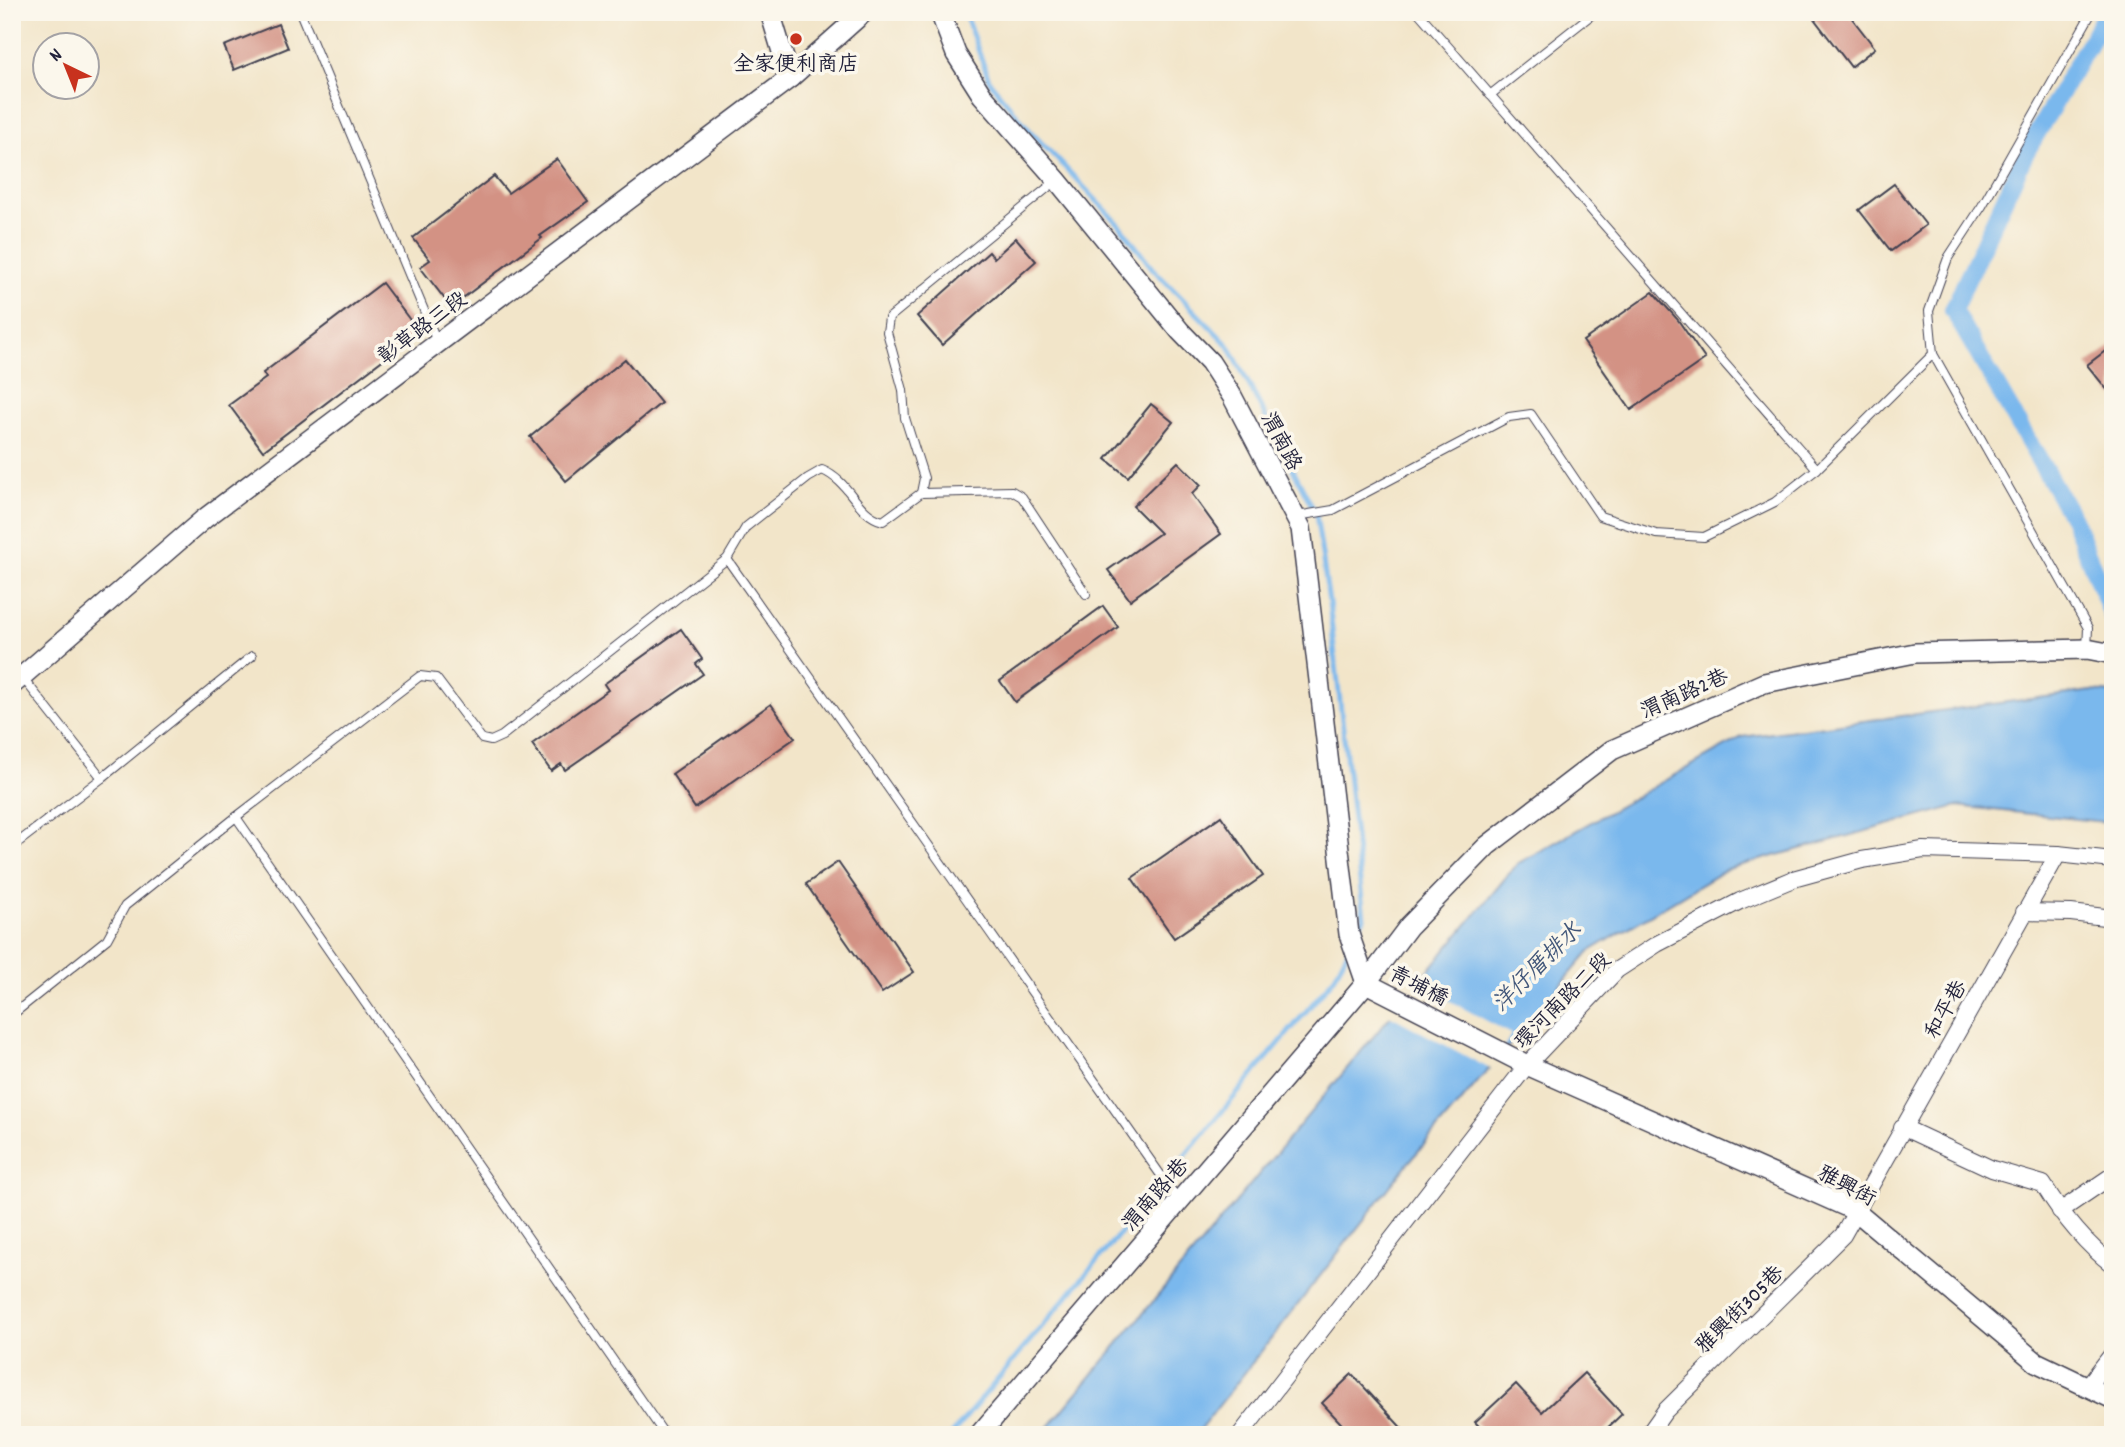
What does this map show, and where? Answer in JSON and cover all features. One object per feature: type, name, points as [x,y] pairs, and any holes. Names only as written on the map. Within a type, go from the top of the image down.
[{"type":"street","points":[[770,12],[790,78]]},
{"type":"street","name":"彰草路三段","points":[[16,675],[204,519],[790,78],[864,12]]},
{"type":"street","name":"渭南路","points":[[940,12],[956,54],[982,95],[1057,180],[1180,331],[1210,362],[1232,396],[1301,528],[1349,934],[1366,984]]},
{"type":"street","name":"渭南路2巷","points":[[1366,984],[1409,926],[1487,846],[1612,750],[1765,683],[1915,653],[2087,649],[2113,654]]},
{"type":"street","name":"環河南路二段","points":[[1240,1435],[1527,1065],[1576,1012],[1627,964],[1657,944],[1699,921],[1793,880],[1862,860],[1923,850],[2058,853],[2113,860]]},
{"type":"street","name":"和平巷","points":[[1856,1211],[2058,853]]},
{"type":"street","points":[[2024,912],[2071,912],[2113,918]]},
{"type":"street","name":"青埔橋","points":[[1366,984],[1527,1065]]},
{"type":"street","name":"渭南路1巷","points":[[979,1435],[1366,984]]},
{"type":"street","name":"雅興街","points":[[1527,1065],[1856,1211],[2036,1362],[2113,1399]]},
{"type":"street","points":[[1902,1128],[1993,1169],[2043,1184],[2060,1211],[2095,1252],[2113,1265]]},
{"type":"street","points":[[2060,1211],[2113,1175]]},
{"type":"street","name":"雅興街305巷","points":[[1648,1435],[1665,1411],[1843,1235],[1856,1211]]},
{"type":"street","points":[[2087,1387],[2113,1353]]},
{"type":"lane","points":[[300,12],[438,344]]},
{"type":"lane","points":[[1418,12],[1817,469]]},
{"type":"lane","points":[[1490,94],[1595,12]]},
{"type":"lane","points":[[2087,649],[2088,628],[1933,354],[1929,311],[1948,258],[1982,205],[2092,12]]},
{"type":"lane","points":[[921,493],[924,478],[905,418],[903,390],[887,332],[889,318],[1057,180]]},
{"type":"lane","points":[[1295,516],[1333,510],[1509,417],[1531,414],[1601,516],[1656,534],[1704,537],[1775,502],[1817,469],[1933,354]]},
{"type":"lane","points":[[12,1014],[107,939],[125,906],[420,676],[436,678],[482,739],[491,741],[502,736],[727,559],[746,527],[822,470],[836,476],[871,518],[883,521],[921,493],[1012,491],[1022,497],[1086,594]]},
{"type":"lane","points":[[727,559],[1179,1201]]},
{"type":"lane","points":[[12,847],[252,656]]},
{"type":"lane","points":[[16,675],[102,778]]},
{"type":"lane","points":[[236,817],[665,1435]]},
{"type":"water","name":"洋仔厝排水","points":[[2091,691],[2113,693],[2113,823],[1957,806],[1727,869],[1590,951],[1409,1162],[1196,1435],[1042,1435],[1517,864],[1742,737]]},
{"type":"pier","points":[[1415,982],[1511,1034],[1492,1070],[1389,1015]]},
{"type":"building","points":[[1809,12],[1847,12],[1875,48],[1851,67]]},
{"type":"building","points":[[278,24],[288,48],[234,70],[224,46]]},
{"type":"building","points":[[557,159],[588,202],[540,236],[542,238],[451,307],[420,267],[430,260],[413,238],[494,176],[508,193]]},
{"type":"building","points":[[1894,184],[1926,225],[1891,251],[1859,210]]},
{"type":"building","points":[[1016,238],[1036,261],[942,345],[917,316],[989,252],[994,258]]},
{"type":"building","points":[[382,283],[419,332],[263,451],[229,405],[266,378],[263,373]]},
{"type":"building","points":[[1653,292],[1678,320],[1705,359],[1631,410],[1583,341]]},
{"type":"building","points":[[2113,345],[2113,397],[2087,365]]},
{"type":"building","points":[[625,359],[661,403],[566,481],[530,437]]},
{"type":"building","points":[[1151,404],[1173,422],[1128,477],[1106,459]]},
{"type":"building","points":[[1178,462],[1201,485],[1192,494],[1221,534],[1130,600],[1108,570],[1160,533],[1133,506]]},
{"type":"building","points":[[1103,606],[1118,627],[1015,702],[1000,681]]},
{"type":"building","points":[[681,629],[702,659],[696,664],[703,674],[565,770],[561,764],[551,771],[532,744],[608,690],[604,684]]},
{"type":"building","points":[[771,704],[795,738],[695,808],[672,774]]},
{"type":"building","points":[[1221,816],[1263,876],[1174,938],[1132,878]]},
{"type":"building","points":[[838,862],[914,972],[882,993],[806,884]]},
{"type":"building","points":[[1584,1373],[1622,1414],[1600,1435],[1487,1435],[1475,1422],[1516,1384],[1542,1412]]},
{"type":"building","points":[[1352,1374],[1408,1435],[1352,1435],[1322,1403]]},
{"type":"waterway","points":[[964,12],[990,82],[1032,133],[1120,225],[1152,268],[1229,346],[1316,514],[1329,602],[1364,918],[1356,933]]},
{"type":"waterway","points":[[2107,12],[2026,152],[1953,310],[2073,519],[2113,617]]},
{"type":"waterway","points":[[951,1435],[1334,978],[1349,948]]},
{"type":"place","name":"全家便利商店","points":[[796,39]]}]
